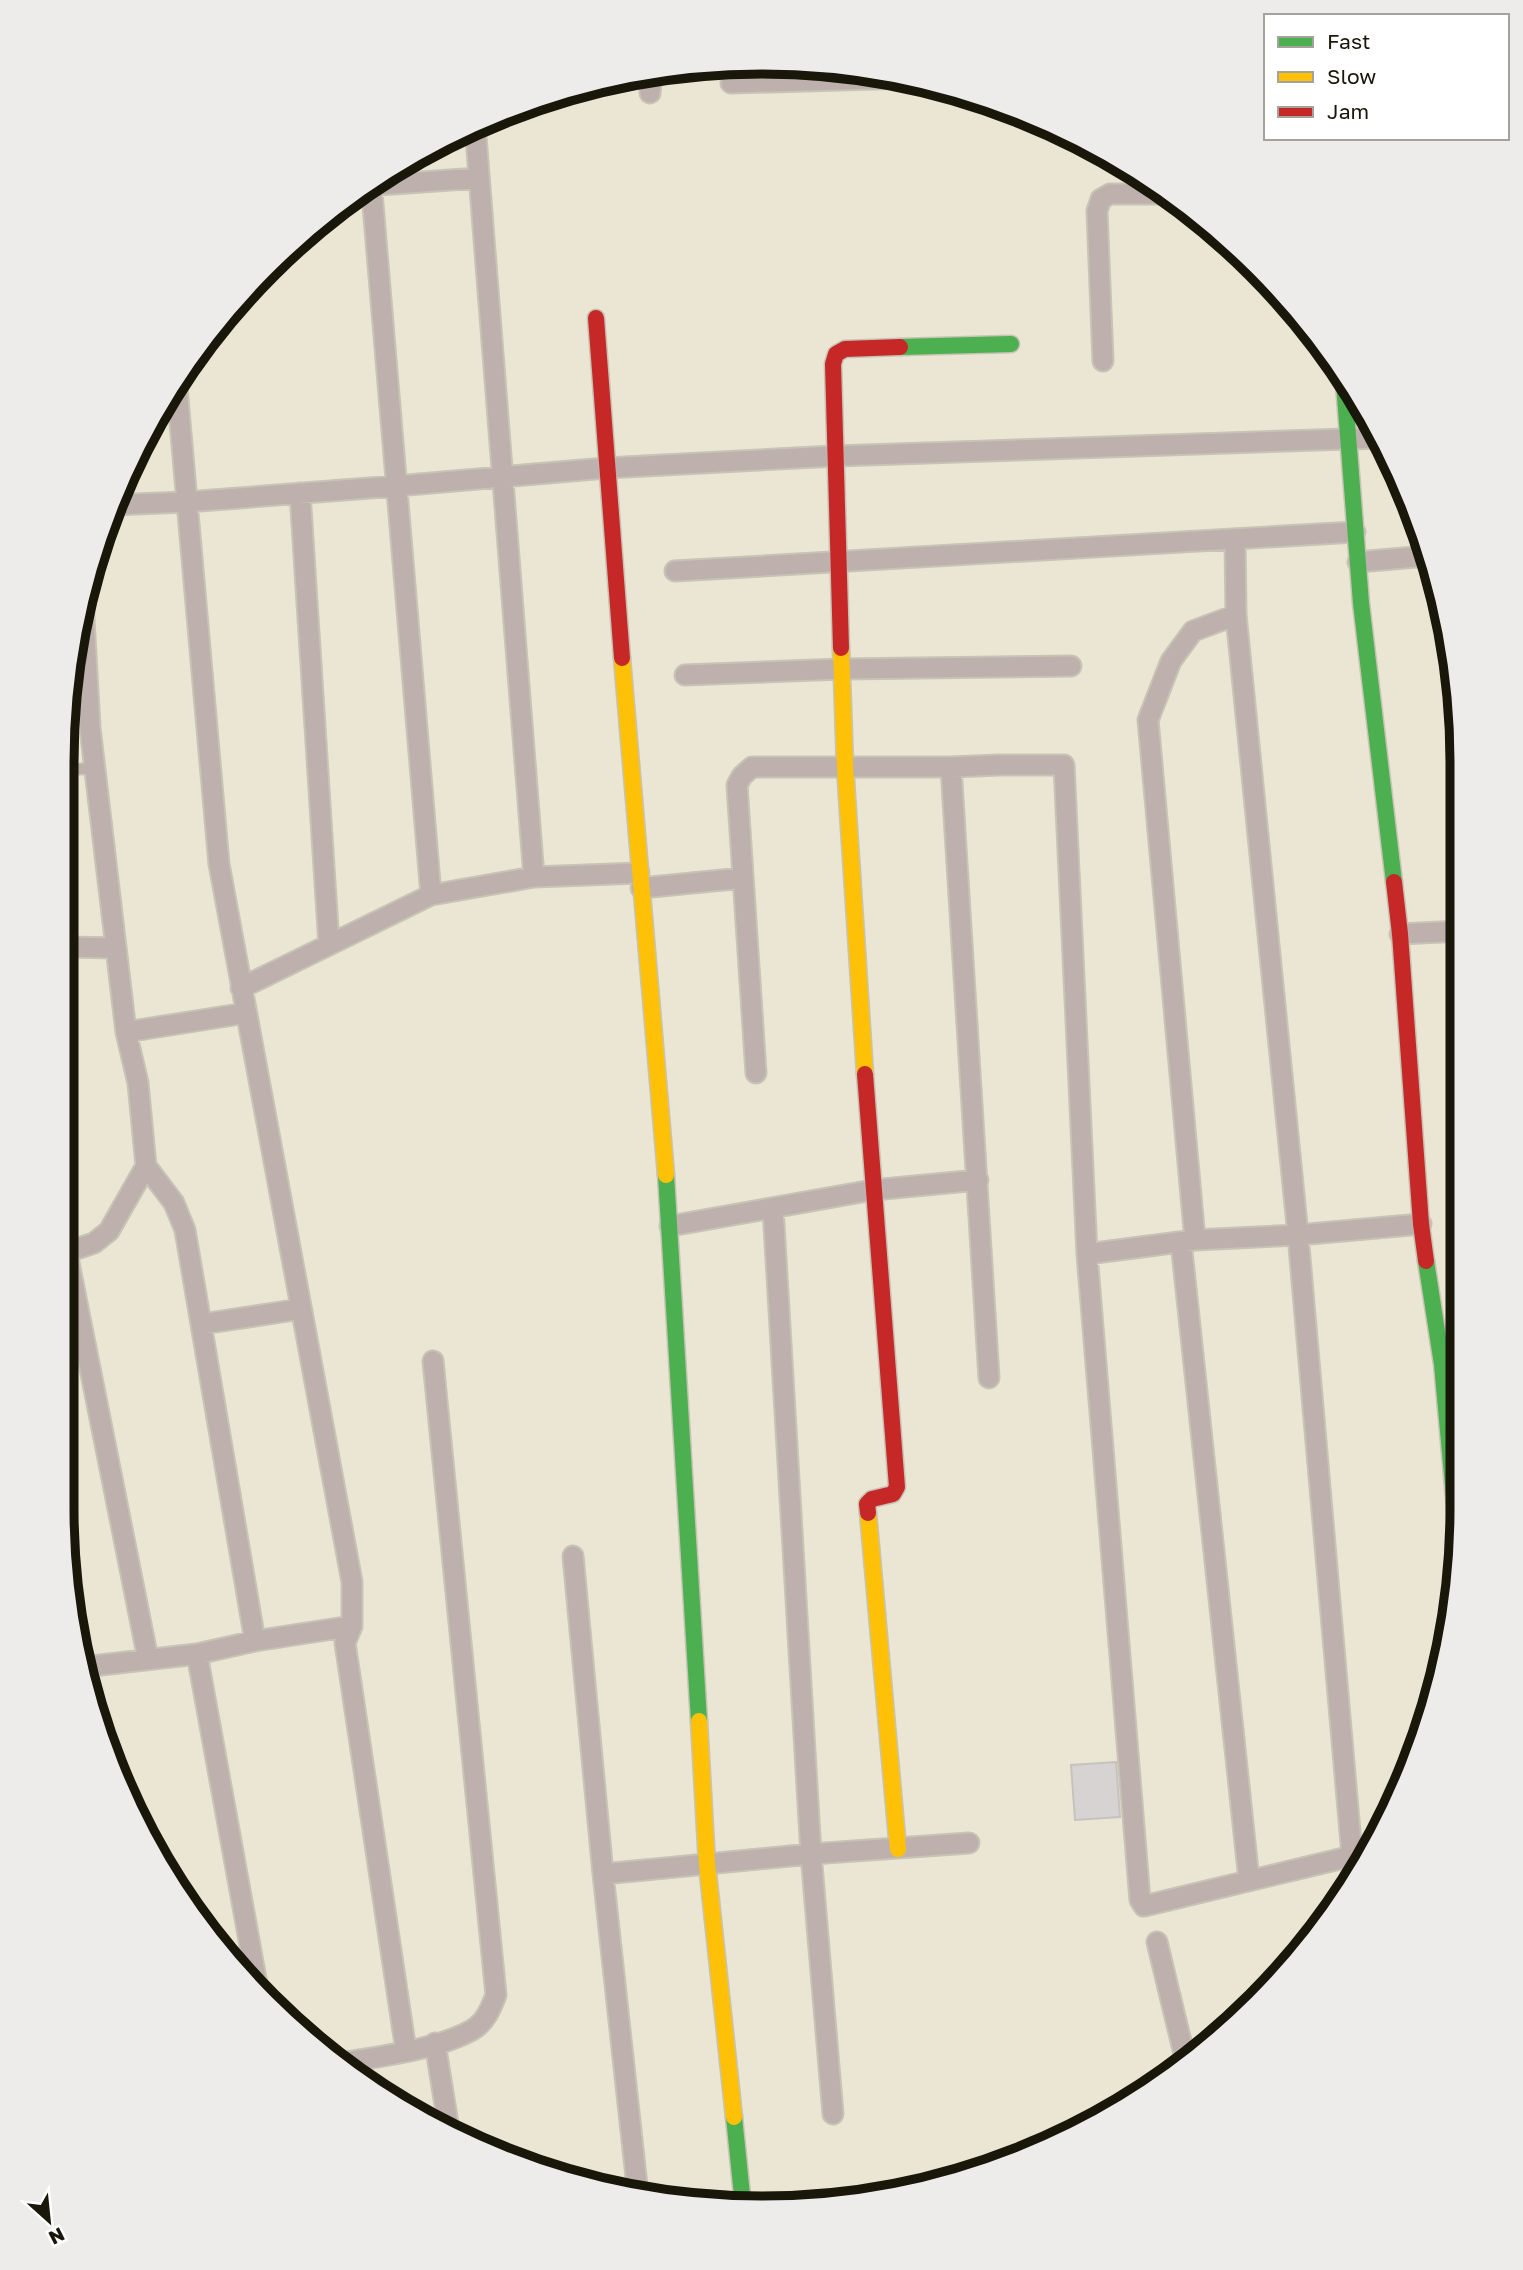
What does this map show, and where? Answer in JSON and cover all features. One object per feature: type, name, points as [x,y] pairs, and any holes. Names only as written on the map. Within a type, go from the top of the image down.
[{"type":"street","points":[[731,83],[837,78]]},
{"type":"street","points":[[650,93],[651,83]]},
{"type":"street","points":[[476,136],[534,877]]},
{"type":"street","points":[[389,183],[479,178]]},
{"type":"street","points":[[1103,361],[1097,211],[1101,199],[1110,194],[1151,194]]},
{"type":"street","points":[[370,196],[431,895]]},
{"type":"street","points":[[596,318],[606,468],[670,1226],[707,1864],[742,2196]]},
{"type":"street","points":[[898,1849],[867,1504],[872,1499],[893,1494],[897,1488],[873,1190],[845,766],[833,364],[836,354],[845,349],[1011,344]]},
{"type":"street","points":[[178,398],[219,864],[352,1582],[352,1626],[345,1643],[406,2051]]},
{"type":"street","points":[[1345,398],[1358,562],[1400,934],[1422,1224],[1450,1363]]},
{"type":"street","points":[[124,504],[186,502],[606,468],[835,456],[1368,438]]},
{"type":"street","points":[[300,493],[329,945]]},
{"type":"street","points":[[675,571],[1355,532]]},
{"type":"street","points":[[1235,539],[1236,615],[1359,1849]]},
{"type":"street","points":[[1358,562],[1418,557]]},
{"type":"street","points":[[1236,615],[1193,631],[1171,661],[1148,720],[1188,1241],[1249,1880]]},
{"type":"street","points":[[85,638],[94,768],[126,1032],[138,1083],[146,1166],[174,1203],[185,1230],[256,1641]]},
{"type":"street","points":[[685,675],[1071,666]]},
{"type":"street","points":[[756,1073],[737,785],[742,776],[752,767],[1064,765],[1087,1254],[1140,1900],[1144,1906],[1356,1855]]},
{"type":"street","points":[[951,767],[989,1378]]},
{"type":"street","points":[[242,988],[431,895],[534,877],[640,881],[743,878]]},
{"type":"street","points":[[1400,934],[1450,932]]},
{"type":"street","points":[[74,947],[116,948]]},
{"type":"street","points":[[126,1032],[246,1013]]},
{"type":"street","points":[[74,1250],[94,1242],[109,1231],[146,1166]]},
{"type":"street","points":[[670,1226],[873,1190],[978,1180]]},
{"type":"street","points":[[773,1208],[811,1854],[834,2114]]},
{"type":"street","points":[[1087,1254],[1188,1241],[1422,1224]]},
{"type":"street","points":[[74,1288],[148,1660]]},
{"type":"street","points":[[202,1324],[301,1309]]},
{"type":"street","points":[[352,2061],[406,2051],[474,2030],[489,2014],[496,1995],[433,1361]]},
{"type":"street","points":[[573,1556],[637,2185]]},
{"type":"street","points":[[92,1666],[197,1654],[256,1641],[352,1626]]},
{"type":"street","points":[[197,1654],[255,1974]]},
{"type":"street","points":[[604,1874],[811,1854],[969,1843]]},
{"type":"street","points":[[1157,1942],[1183,2051]]},
{"type":"street","points":[[435,2043],[448,2121]]},
{"type":"lane","points":[[74,770],[94,768]]},
{"type":"building","points":[[1116,1762],[1120,1817],[1075,1820],[1071,1765]]},
{"type":"traffic: fast","points":[[900,347],[1011,344]]},
{"type":"traffic: fast","points":[[1345,398],[1361,603],[1394,882]]},
{"type":"traffic: fast","points":[[666,1175],[699,1721]]},
{"type":"traffic: fast","points":[[1426,1261],[1442,1364],[1450,1453]]},
{"type":"traffic: fast","points":[[734,2117],[742,2196]]},
{"type":"traffic: slow","points":[[841,648],[845,766],[865,1074]]},
{"type":"traffic: slow","points":[[622,658],[666,1175]]},
{"type":"traffic: slow","points":[[868,1513],[898,1849]]},
{"type":"traffic: slow","points":[[699,1721],[707,1864],[734,2117]]},
{"type":"traffic: jam","points":[[596,318],[622,658]]},
{"type":"traffic: jam","points":[[841,648],[833,364],[836,354],[845,349],[900,347]]},
{"type":"traffic: jam","points":[[1394,882],[1426,1261]]},
{"type":"traffic: jam","points":[[865,1074],[897,1487],[893,1494],[872,1499],[867,1504],[868,1513]]}]
